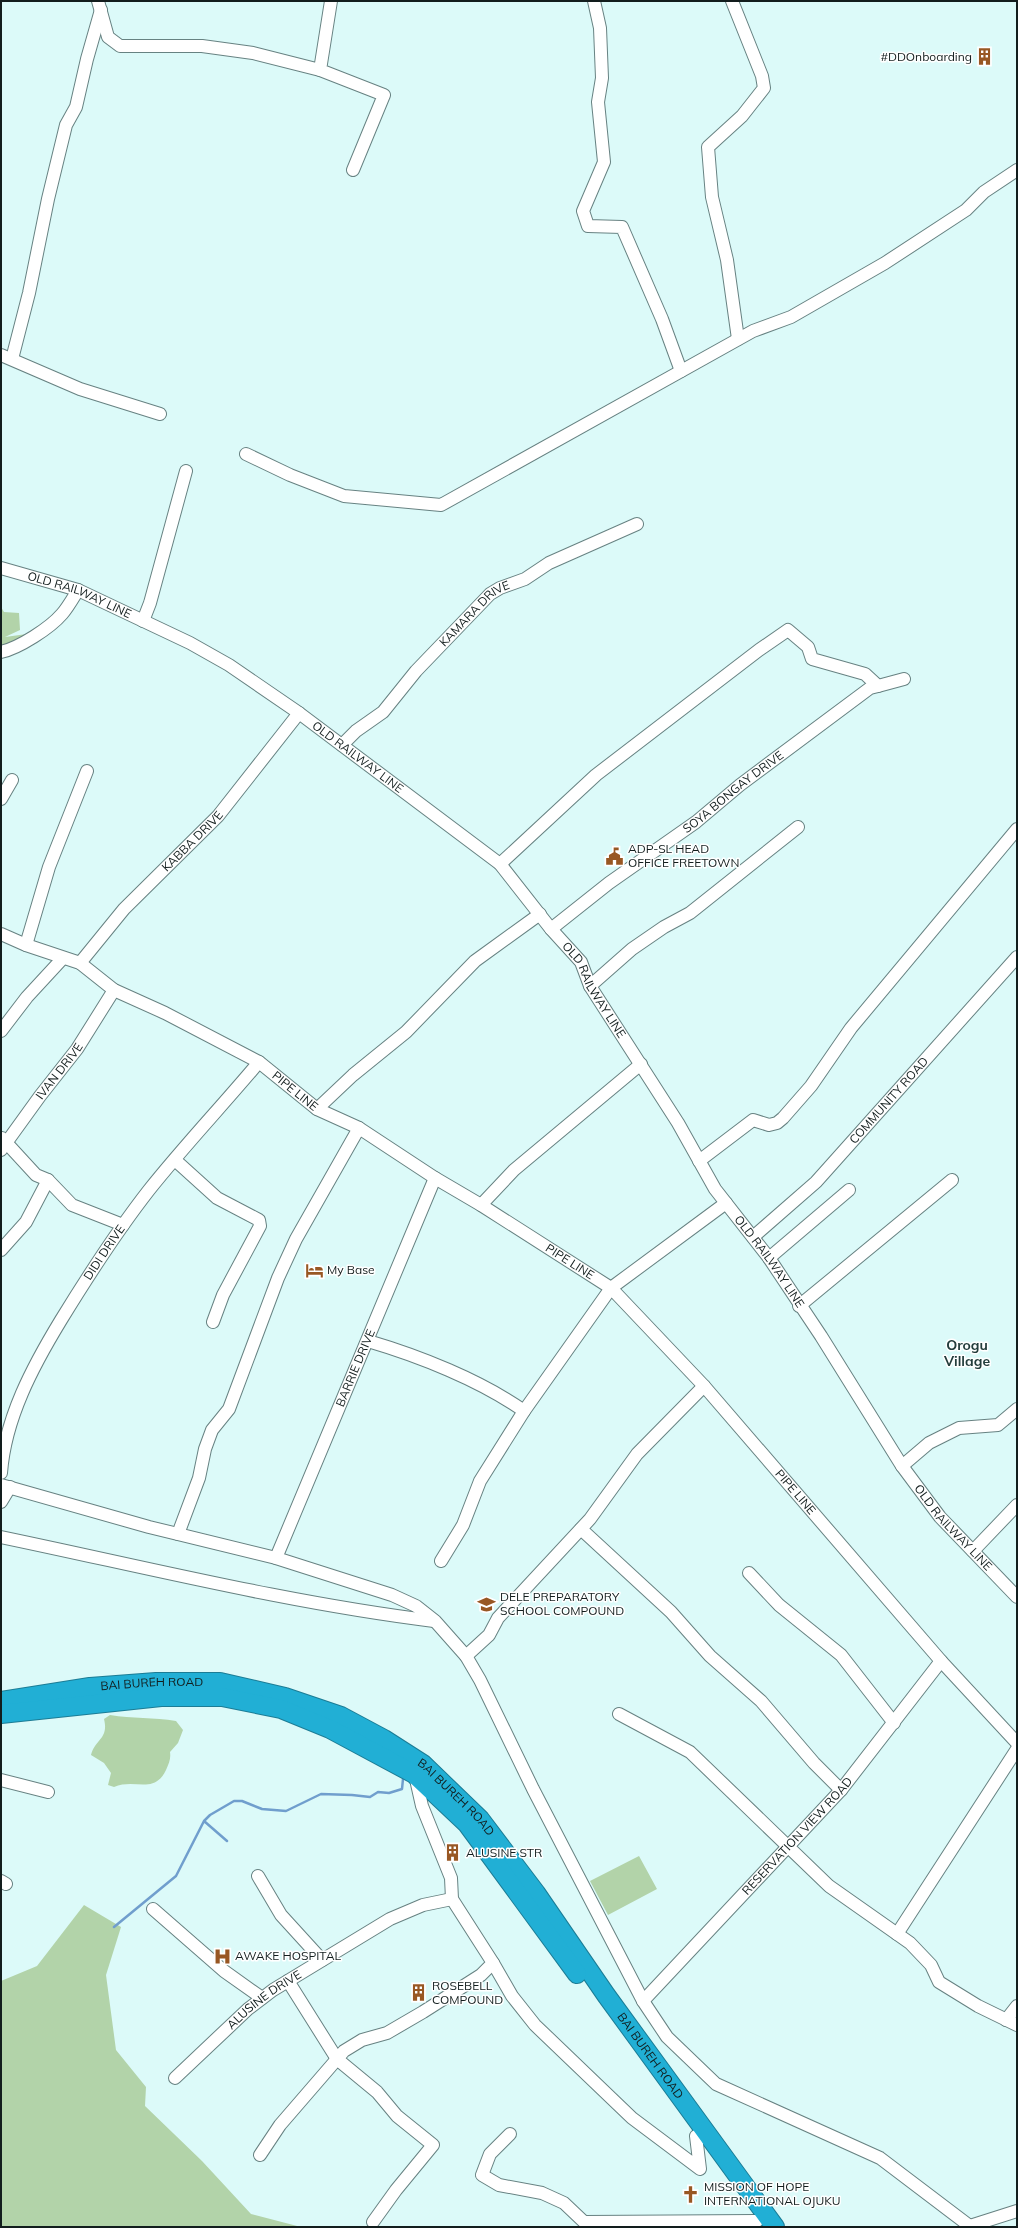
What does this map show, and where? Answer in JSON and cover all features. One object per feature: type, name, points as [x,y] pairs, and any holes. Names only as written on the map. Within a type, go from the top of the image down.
[{"type":"highway","name":"BAI BUREH ROAD","points":[[1,1701],[90,1687],[156,1682],[220,1682],[285,1697],[341,1716],[384,1739],[423,1764],[480,1819],[536,1893],[606,1995],[775,2227]]},
{"type":"highway","name":"BAI BUREH ROAD","points":[[1,1714],[161,1697],[222,1697],[281,1710],[330,1729],[414,1774],[467,1824],[759,2224]]},
{"type":"street","points":[[320,70],[331,1]]},
{"type":"street","points":[[594,1],[600,28],[602,78],[598,102],[604,162],[583,211],[588,226],[622,226],[662,319],[680,371]]},
{"type":"street","points":[[732,1],[762,76],[764,88],[742,116],[708,148],[712,197],[727,260],[738,340]]},
{"type":"street","points":[[100,6],[108,36],[120,46],[202,46],[253,53],[320,70],[384,95],[353,170]]},
{"type":"street","points":[[100,6],[76,107],[66,125],[48,199],[29,293],[7,357],[80,389],[160,414]]},
{"type":"street","points":[[246,454],[290,475],[344,496],[441,505],[753,331],[791,317],[885,263],[966,210],[984,192],[1017,170]]},
{"type":"street","points":[[143,621],[150,603],[186,471]]},
{"type":"street","name":"KAMARA DRIVE","points":[[342,746],[356,731],[384,712],[416,671],[490,594],[500,588],[525,580],[549,563],[637,524]]},
{"type":"street","name":"OLD RAILWAY LINE","points":[[1,568],[78,590],[190,643],[229,666],[299,713],[500,864],[551,929],[581,962],[590,986],[625,1042],[641,1064],[715,1189],[769,1258],[799,1306],[822,1336],[902,1466],[940,1517],[1017,1597]]},
{"type":"street","points":[[1,652],[9,650],[43,629],[61,614],[78,590]]},
{"type":"street","points":[[500,864],[596,775],[759,650],[788,630],[808,647],[812,659],[865,674],[878,686]]},
{"type":"street","name":"SOYA BONGAY DRIVE","points":[[551,929],[609,883],[696,822],[740,785],[870,688],[904,679]]},
{"type":"street","name":"KABBA DRIVE","points":[[80,963],[124,909],[218,816],[299,713]]},
{"type":"street","points":[[26,945],[49,867],[87,772]]},
{"type":"street","points":[[1,799],[12,780]]},
{"type":"street","points":[[590,986],[632,949],[664,927],[690,913],[798,827]]},
{"type":"street","points":[[699,1162],[753,1120],[769,1125],[777,1123],[783,1118],[811,1086],[851,1028],[1017,829]]},
{"type":"street","points":[[318,1108],[353,1075],[406,1032],[474,961],[540,914]]},
{"type":"street","name":"PIPE LINE","points":[[1,934],[26,945],[80,963],[114,990],[165,1013],[259,1062],[318,1108],[359,1128],[435,1178],[481,1205],[611,1288],[704,1386],[941,1661],[1017,1743]]},
{"type":"street","name":"COMMUNITY ROAD","points":[[753,1237],[816,1182],[1017,957]]},
{"type":"street","points":[[1,1031],[27,997],[63,958]]},
{"type":"street","name":"IVAN DRIVE","points":[[3,1143],[77,1049],[114,990]]},
{"type":"street","name":"DIDI DRIVE","points":[[1,1473],[13,1417],[30,1375],[69,1308],[123,1225],[175,1160],[259,1062]]},
{"type":"street","points":[[481,1205],[514,1170],[641,1064]]},
{"type":"street","points":[[178,1534],[198,1478],[205,1449],[212,1430],[229,1409],[278,1278],[296,1239],[359,1128]]},
{"type":"street","points":[[3,1143],[36,1175],[48,1180],[72,1205],[123,1225]]},
{"type":"street","points":[[175,1160],[217,1198],[259,1220],[260,1226],[223,1295],[213,1322]]},
{"type":"street","name":"BARRIE DRIVE","points":[[276,1558],[435,1178]]},
{"type":"street","points":[[1,1250],[26,1222],[48,1180]]},
{"type":"street","points":[[799,1306],[952,1180]]},
{"type":"street","points":[[769,1258],[849,1190]]},
{"type":"street","points":[[441,1561],[463,1525],[480,1481],[524,1411],[611,1288],[726,1203]]},
{"type":"street","points":[[368,1341],[405,1352],[455,1374],[511,1402],[524,1411]]},
{"type":"street","points":[[466,1656],[489,1635],[498,1618],[581,1528],[637,1454],[704,1386]]},
{"type":"street","points":[[902,1466],[929,1443],[959,1428],[998,1425],[1017,1409]]},
{"type":"street","points":[[1,1502],[6,1486],[178,1534],[276,1558],[392,1595],[416,1606],[435,1621],[466,1656],[480,1680],[533,1788],[643,2001],[667,2037],[716,2084],[880,2158],[970,2226],[1017,2211]]},
{"type":"street","points":[[973,1551],[1017,1505]]},
{"type":"street","points":[[581,1528],[671,1612],[710,1656],[761,1701],[814,1763],[841,1790]]},
{"type":"street","points":[[1,1536],[313,1602],[377,1614],[435,1621]]},
{"type":"street","points":[[749,1573],[779,1605],[841,1655],[894,1723]]},
{"type":"street","name":"RESERVATION VIEW ROAD","points":[[643,2001],[841,1790],[941,1661]]},
{"type":"street","points":[[619,1714],[690,1752],[829,1886],[910,1943],[931,1965],[939,1982],[978,2006],[1017,2025]]},
{"type":"street","points":[[896,1934],[1017,1749]]},
{"type":"street","points":[[414,1774],[422,1806],[451,1878],[452,1899],[493,1963],[512,1996],[535,2025],[632,2118],[700,2169],[696,2136]]},
{"type":"street","points":[[1,1780],[48,1792]]},
{"type":"street","points":[[258,1876],[281,1915],[322,1960]]},
{"type":"street","name":"ALUSINE DRIVE","points":[[175,2078],[262,1998],[288,1981],[390,1919],[423,1905],[452,1899]]},
{"type":"street","points":[[153,1909],[224,1972],[262,1998]]},
{"type":"street","points":[[260,2155],[280,2125],[344,2051],[362,2040],[376,2034],[387,2033],[423,2012],[481,1975],[493,1963]]},
{"type":"street","points":[[288,1981],[337,2059],[376,2092],[397,2116],[433,2145],[396,2190],[373,2222]]},
{"type":"street","points":[[1006,2020],[1017,2006]]},
{"type":"street","points":[[510,2134],[490,2154],[482,2175],[499,2185],[542,2192],[564,2203],[579,2225],[759,2224]]},
{"type":"green space","points":[[1,607],[4,612],[19,613],[20,630],[5,637],[27,634],[1,650]]},
{"type":"green space","points":[[110,1715],[176,1721],[183,1730],[178,1743],[170,1752],[170,1759],[166,1770],[161,1778],[156,1782],[150,1784],[129,1784],[114,1787],[108,1785],[111,1773],[104,1763],[91,1755],[95,1745],[105,1731],[104,1719]]},
{"type":"green space","points":[[639,1856],[657,1889],[608,1915],[590,1881]]},
{"type":"green space","points":[[84,1905],[121,1927],[106,1975],[116,2050],[146,2087],[145,2106],[202,2161],[251,2214],[301,2227],[1,2227],[1,1981],[37,1966]]},
{"type":"waterway","points":[[114,1927],[176,1876],[204,1821],[210,1815],[234,1801],[242,1801],[262,1809],[286,1811],[321,1794],[370,1797],[378,1792],[389,1793],[402,1789],[403,1779]]},
{"type":"waterway","points":[[204,1821],[227,1841]]},
{"type":"place","name":"#DDOnboarding","points":[[985,57]]},
{"type":"place","name":"ADP-SL HEAD OFFICE FREETOWN","points":[[615,856]]},
{"type":"place","name":"My Base","points":[[314,1270]]},
{"type":"place","name":"DELE PREPARATORY SCHOOL COMPOUND","points":[[487,1604]]},
{"type":"place","name":"ALUSINE STR","points":[[453,1853]]},
{"type":"place","name":"AWAKE HOSPITAL","points":[[222,1956]]},
{"type":"place","name":"ROSEBELL COMPOUND","points":[[419,1993]]},
{"type":"place","name":"MISSION OF HOPE INTERNATIONAL OJUKU","points":[[691,2194]]},
{"type":"district","name":"Orogu Village","points":[[967,1354]]}]
